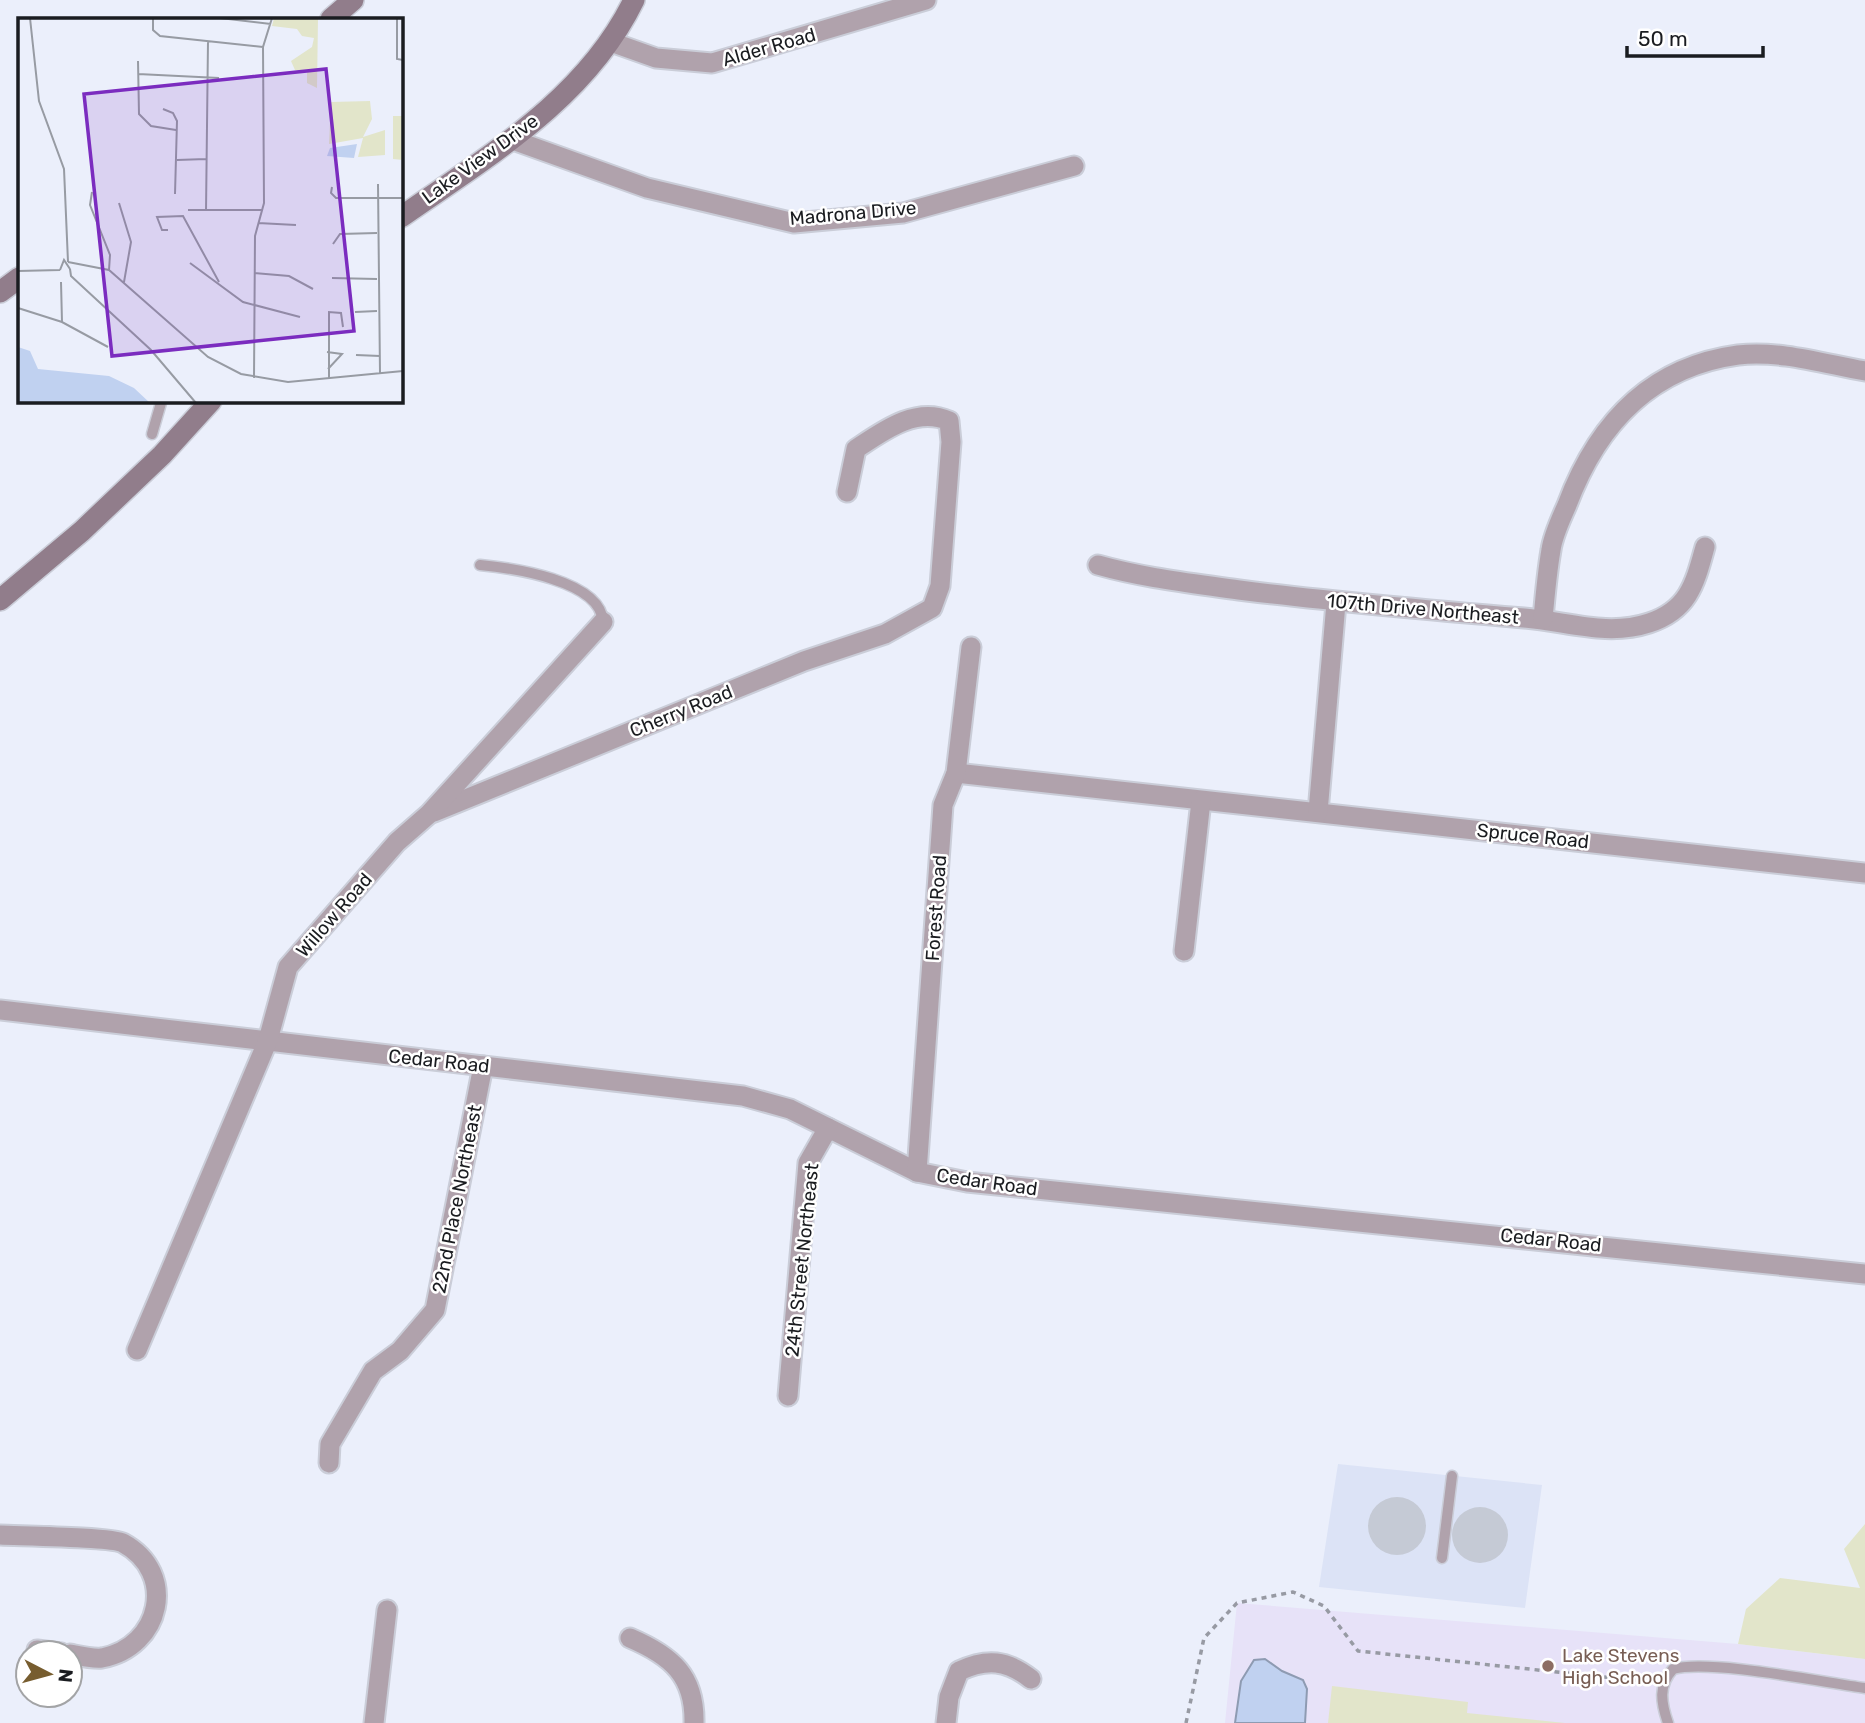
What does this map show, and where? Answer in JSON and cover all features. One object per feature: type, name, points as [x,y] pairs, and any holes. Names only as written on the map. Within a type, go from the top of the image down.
[{"type":"street","points":[[332,18],[353,0]]},
{"type":"street","name":"Lake View Drive","points":[[402,216],[513,140],[570,89],[611,42],[635,0]]},
{"type":"street","name":"Alder Road","points":[[611,42],[656,58],[712,63],[926,0]]},
{"type":"street","name":"Madrona Drive","points":[[513,140],[647,188],[794,223],[903,213],[1074,166]]},
{"type":"street","points":[[0,292],[18,279]]},
{"type":"street","points":[[1543,619],[1551,547],[1578,475],[1595,444],[1647,388],[1684,369],[1739,355],[1789,357],[1865,372]]},
{"type":"street","points":[[0,600],[82,531],[162,455],[210,402]]},
{"type":"street","name":"Cherry Road","points":[[429,814],[804,661],[886,634],[932,608],[940,586],[951,442],[949,421],[935,415],[891,425],[856,449],[846,492]]},
{"type":"street","name":"107th Drive Northeast","points":[[1098,565],[1133,575],[1336,603],[1543,619],[1609,631],[1649,624],[1670,614],[1692,593],[1705,547]]},
{"type":"street","points":[[1318,812],[1336,603]]},
{"type":"street","name":"Willow Road","points":[[137,1350],[268,1040],[288,967],[397,842],[429,814],[603,622]]},
{"type":"street","name":"Forest Road","points":[[917,1172],[943,805],[956,773],[971,648]]},
{"type":"street","name":"Spruce Road","points":[[956,773],[1865,873]]},
{"type":"street","points":[[1184,951],[1200,801]]},
{"type":"street","name":"Cedar Road","points":[[0,1010],[743,1096],[790,1109],[917,1172],[967,1182],[1865,1274]]},
{"type":"street","name":"22nd Place Northeast","points":[[329,1463],[330,1444],[373,1371],[400,1351],[435,1310],[484,1066]]},
{"type":"street","name":"24th Street Northeast","points":[[788,1396],[808,1163],[828,1128]]},
{"type":"street","points":[[0,1535],[122,1542],[149,1563],[158,1591],[154,1616],[137,1642],[99,1658],[84,1656]]},
{"type":"street","points":[[374,1723],[387,1610]]},
{"type":"street","points":[[630,1638],[655,1648],[679,1668],[694,1698],[694,1723]]},
{"type":"street","points":[[946,1723],[949,1697],[959,1671],[987,1662],[1004,1663],[1031,1679]]},
{"type":"lane","points":[[152,434],[161,403]]},
{"type":"lane","points":[[480,565],[545,576],[575,589],[599,607],[603,622]]},
{"type":"lane","points":[[1442,1558],[1452,1476]]},
{"type":"lane","points":[[1668,1723],[1662,1708],[1663,1684],[1673,1669],[1689,1667],[1865,1688]]},
{"type":"path","points":[[1186,1723],[1203,1638],[1237,1603],[1293,1592],[1325,1606],[1358,1651],[1663,1684]]},
{"type":"shaded area","points":[[1338,1464],[1542,1485],[1525,1608],[1319,1587]]},
{"type":"shaded area","name":"Lake Stevens High School","points":[[1237,1603],[1738,1644],[1865,1659],[1865,1723],[1225,1723]]},
{"type":"green space","points":[[1865,1524],[1865,1659],[1738,1644],[1746,1609],[1780,1578],[1860,1588],[1844,1549]]},
{"type":"green space","points":[[1332,1686],[1468,1702],[1467,1713],[1565,1723],[1328,1723]]},
{"type":"water","points":[[1265,1659],[1282,1671],[1303,1680],[1307,1689],[1305,1723],[1235,1723],[1241,1681],[1254,1660]]},
{"type":"building","points":[[1397,1497],[1413,1502],[1421,1510],[1426,1526],[1421,1542],[1413,1550],[1397,1555],[1381,1550],[1373,1542],[1368,1526],[1373,1510],[1381,1502]]},
{"type":"building","points":[[1475,1507],[1485,1507],[1500,1515],[1506,1524],[1506,1546],[1500,1555],[1485,1563],[1475,1563],[1457,1551],[1452,1540],[1452,1530],[1464,1512]]},
{"type":"place","name":"Lake Stevens High School","points":[[1548,1666]]}]
